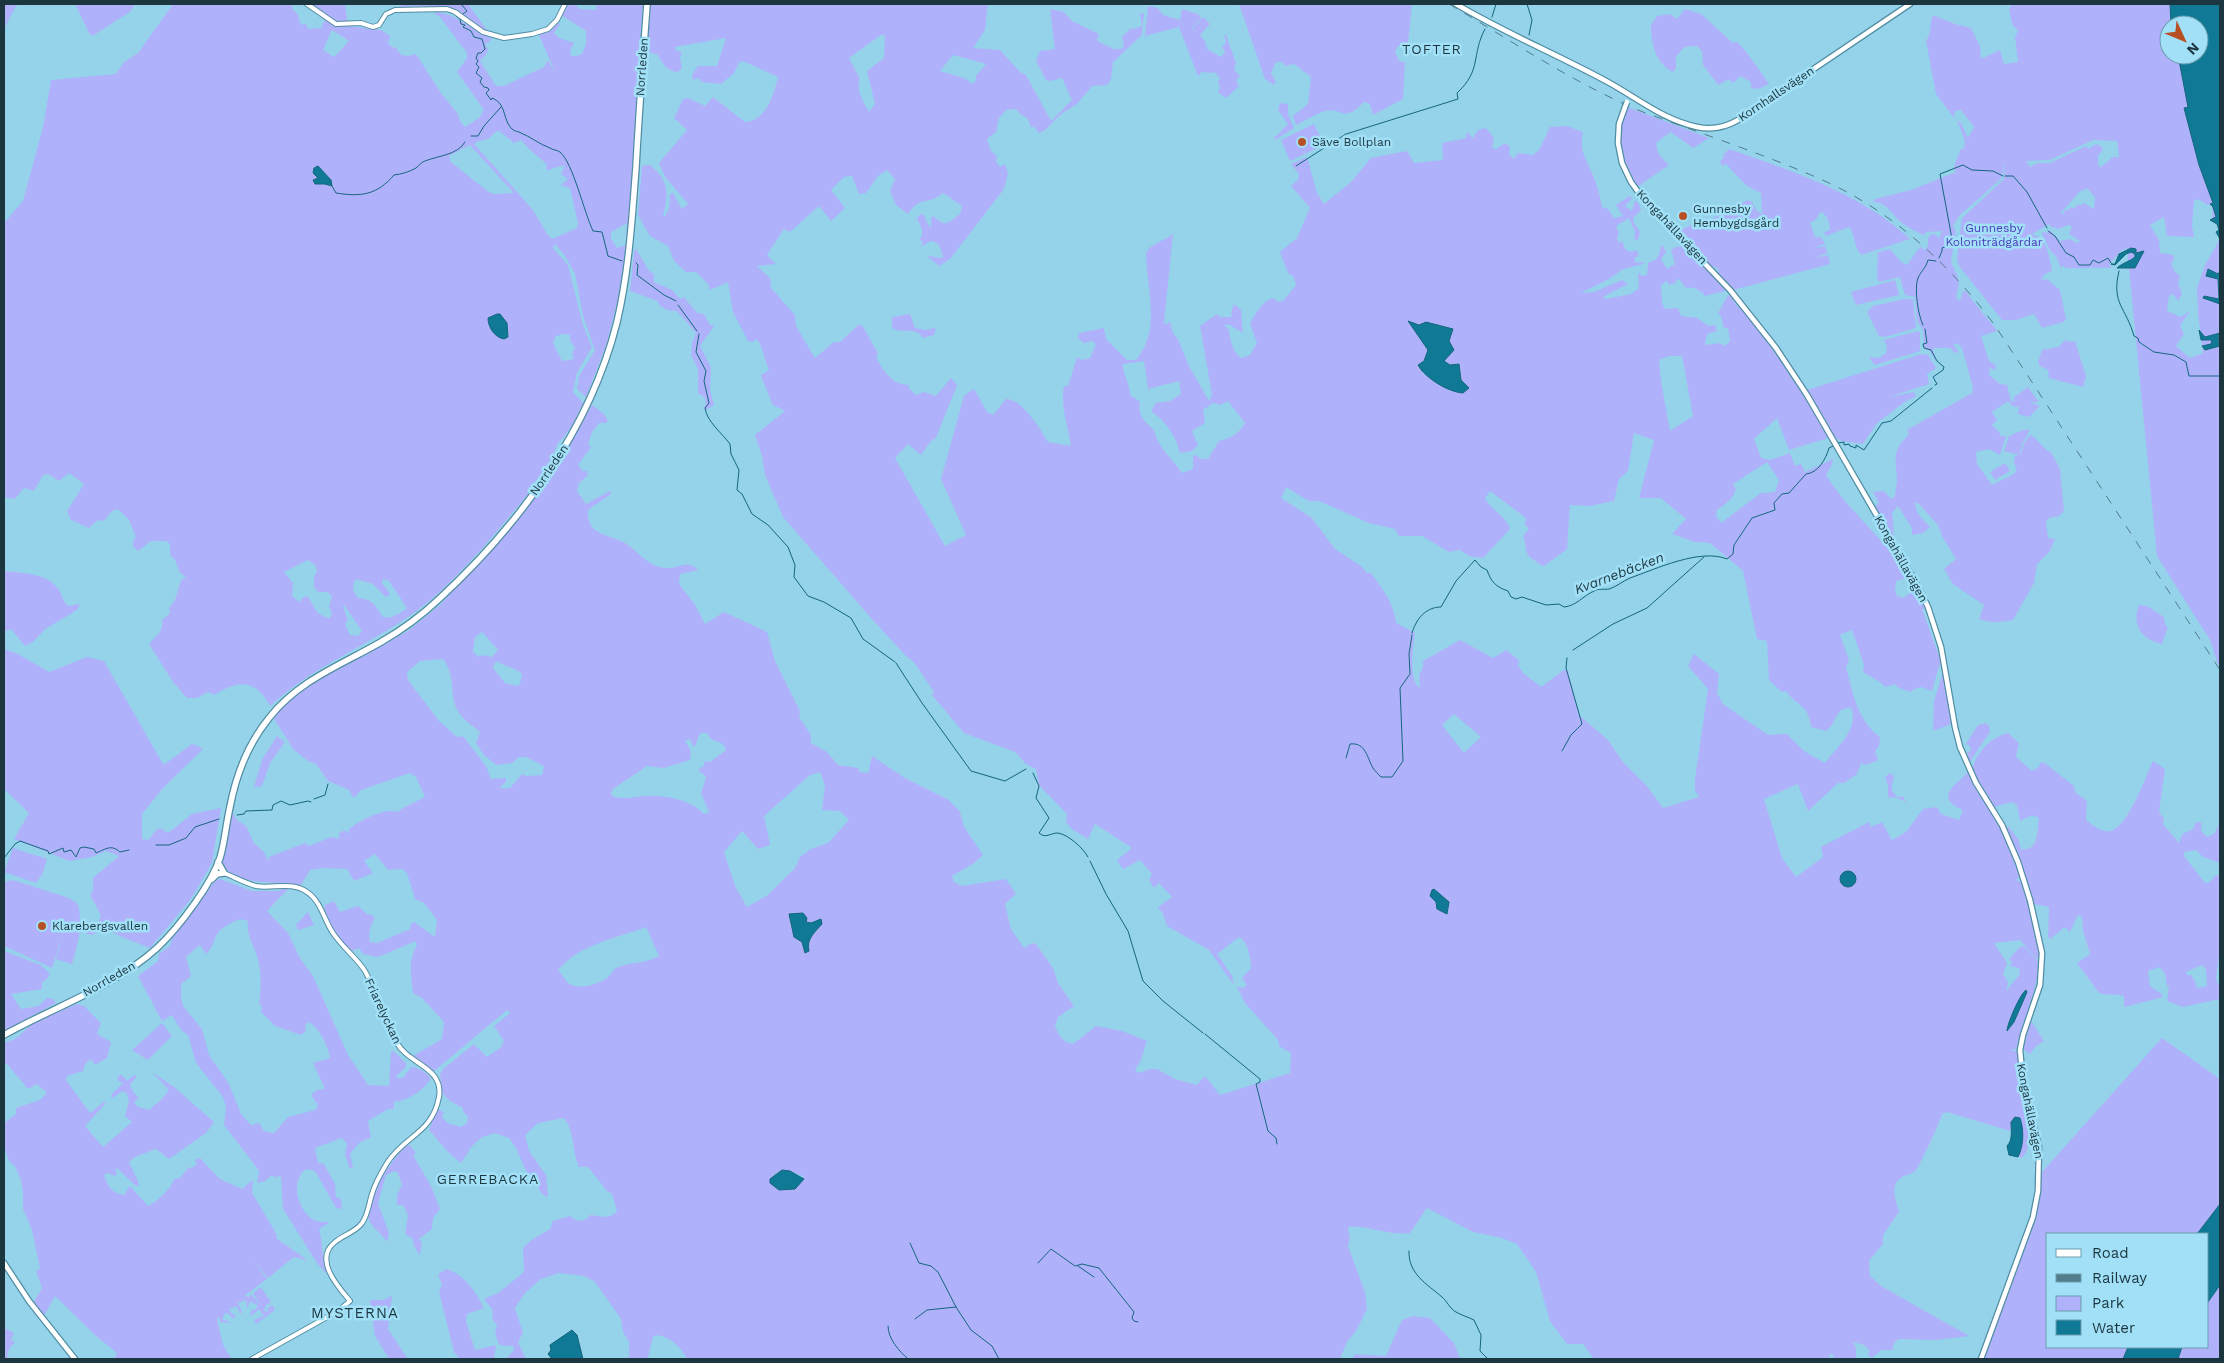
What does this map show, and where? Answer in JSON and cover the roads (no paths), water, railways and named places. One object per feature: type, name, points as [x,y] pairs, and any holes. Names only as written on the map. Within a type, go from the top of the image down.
[{"type":"highway","name":"Norrleden","points":[[4,1035],[116,977],[144,959],[176,928],[208,884],[214,869],[238,776],[247,754],[263,725],[278,707],[313,678],[408,625],[454,585],[524,507],[560,454],[584,412],[610,345],[626,275],[647,4]]},
{"type":"highway","name":"Norrleden","points":[[197,900],[218,862],[229,813]]},
{"type":"highway","points":[[208,884],[215,876],[224,872],[218,862]]},
{"type":"main road","points":[[1456,4],[1511,35],[1605,80],[1630,96]]},
{"type":"main road","name":"Kornhallsvägen","points":[[1630,96],[1658,112],[1691,125],[1709,128],[1724,126],[1743,117],[1910,4]]},
{"type":"main road","name":"Kongahällavägen","points":[[1630,96],[1618,129],[1618,143],[1622,163],[1631,182],[1644,200],[1730,290],[1780,353],[1816,410],[1923,595],[1941,647],[1960,747],[1973,776],[2004,829],[2027,888],[2039,936],[2042,966],[2037,995],[2022,1038],[2020,1060],[2023,1081],[2038,1142],[2039,1185],[2031,1222],[1981,1359]]},
{"type":"main road","points":[[4,1263],[29,1301],[75,1359]]},
{"type":"street","points":[[307,4],[338,24],[361,23],[373,27],[378,25],[386,14],[395,10],[444,9],[456,12],[483,32],[496,37],[507,37],[548,29],[557,20],[565,4]]},
{"type":"street","name":"Friarelyckan","points":[[214,869],[254,885],[296,887],[312,896],[317,901],[337,940],[364,970],[379,998],[398,1045],[407,1055],[431,1072],[438,1083],[438,1098],[428,1124],[400,1146],[387,1162],[376,1183],[362,1223],[334,1243],[328,1251],[327,1262],[330,1274],[350,1301],[338,1311],[252,1359]]},
{"type":"water","points":[[2170,4],[2220,4],[2220,239],[2216,232],[2219,230],[2217,224],[2210,220],[2216,217],[2210,204],[2213,203],[2199,165],[2184,108],[2188,107],[2180,65],[2209,65],[2209,15],[2171,15]]},
{"type":"water","points":[[318,166],[331,180],[332,186],[315,184],[313,180],[318,178],[313,173],[314,168]]},
{"type":"water","points":[[2131,248],[2136,249],[2136,253],[2144,251],[2135,268],[2117,268],[2135,257],[2135,254],[2131,252],[2126,254],[2115,265],[2111,264],[2115,264],[2119,254]]},
{"type":"water","points":[[2208,269],[2218,274],[2220,271],[2220,304],[2203,298],[2204,296],[2219,299],[2218,279],[2206,276]]},
{"type":"water","points":[[500,314],[507,323],[508,337],[504,339],[495,334],[489,325],[488,318]]},
{"type":"water","points":[[1408,321],[1419,325],[1426,322],[1453,329],[1449,341],[1454,350],[1444,361],[1450,365],[1459,364],[1461,380],[1469,388],[1463,393],[1451,390],[1431,379],[1421,370],[1418,365],[1424,361],[1428,350]]},
{"type":"water","points":[[2199,330],[2205,337],[2220,333],[2218,341],[2220,346],[2205,350],[2202,346],[2211,344],[2212,340],[2201,340]]},
{"type":"water","points":[[1848,871],[1856,879],[1848,887],[1840,879]]},
{"type":"water","points":[[1434,889],[1449,902],[1447,914],[1437,909],[1436,902],[1430,896]]},
{"type":"water","points":[[803,913],[807,918],[806,922],[811,923],[821,919],[822,924],[812,936],[808,947],[809,951],[805,953],[802,942],[794,937],[789,914]]},
{"type":"water","points":[[2026,990],[2027,992],[2014,1022],[2007,1031],[2014,1009]]},
{"type":"water","points":[[2015,1117],[2020,1118],[2023,1132],[2018,1157],[2009,1155],[2007,1146],[2011,1138],[2011,1122]]},
{"type":"water","points":[[782,1170],[790,1171],[804,1179],[795,1189],[779,1190],[770,1183],[770,1179]]},
{"type":"water","points":[[2220,1204],[2220,1285],[2209,1301],[2209,1233],[2198,1233]]},
{"type":"water","points":[[572,1330],[577,1335],[583,1359],[552,1359],[548,1354],[551,1350],[550,1345]]},
{"type":"water","points":[[2128,1348],[2182,1348],[2178,1359],[2123,1359]]},
{"type":"waterway","points":[[461,4],[467,11],[463,14]]},
{"type":"waterway","points":[[1492,17],[1496,4]]},
{"type":"waterway","points":[[1527,4],[1532,20],[1529,35]]},
{"type":"waterway","points":[[456,16],[460,19],[461,24],[465,25],[463,27],[471,31],[474,37],[482,39],[485,49],[478,53],[476,58],[478,61],[476,64],[479,67],[476,73],[482,78],[480,82],[484,87],[488,88],[489,90],[486,93],[491,100],[492,98],[500,104],[512,129],[559,151],[565,158],[574,177],[593,231],[602,232],[608,256],[622,261]]},
{"type":"waterway","points":[[1296,166],[1346,134],[1458,99],[1457,93],[1470,77],[1485,29]]},
{"type":"waterway","points":[[471,136],[478,136],[484,126],[501,107]]},
{"type":"waterway","points":[[332,186],[336,193],[353,195],[375,191],[394,175],[408,172],[424,162],[457,150],[465,142]]},
{"type":"waterway","points":[[1948,246],[1952,239],[1940,174],[1963,165],[1972,170],[1993,171],[2003,176]]},
{"type":"waterway","points":[[2005,176],[2013,176],[2027,192],[2047,228]]},
{"type":"waterway","points":[[2048,231],[2055,236],[2066,253],[2074,257],[2079,265],[2090,265],[2093,260],[2099,263],[2108,258],[2111,263]]},
{"type":"waterway","points":[[1939,258],[1942,248],[1945,247]]},
{"type":"waterway","points":[[1923,325],[1917,302],[1917,282],[1928,260],[1936,261]]},
{"type":"waterway","points":[[636,263],[638,265],[637,275],[664,295],[676,301]]},
{"type":"waterway","points":[[2119,271],[2117,282],[2118,298],[2134,336],[2138,338],[2139,342],[2154,352],[2174,355],[2186,362],[2189,376],[2220,376]]},
{"type":"waterway","points":[[678,305],[697,331]]},
{"type":"waterway","points":[[1925,329],[1927,343],[1923,344],[1924,348],[1931,350],[1937,361],[1944,367],[1943,370],[1933,377],[1937,384],[1935,385]]},
{"type":"waterway","points":[[699,334],[696,352],[706,371],[704,381],[709,403],[705,408],[706,413],[730,444],[731,454],[739,470],[737,490],[742,494],[752,514],[768,525],[788,547],[795,565],[794,577],[808,596],[824,602],[851,618],[863,639],[895,662]]},
{"type":"waterway","points":[[1838,443],[1844,442],[1844,445],[1849,444],[1856,448],[1856,445],[1864,450],[1882,423],[1891,421],[1932,388]]},
{"type":"waterway","name":"Kvarnebäcken","points":[[1412,633],[1422,615],[1431,609],[1441,607],[1456,581],[1475,560],[1481,567],[1487,570],[1494,584],[1508,591],[1511,597],[1516,599],[1522,597],[1546,605],[1559,604],[1564,607],[1572,605],[1596,590],[1612,588],[1630,578],[1678,561],[1704,556],[1716,556],[1727,559],[1733,554],[1734,545],[1752,518],[1775,510],[1774,503],[1782,494],[1789,493],[1806,474],[1818,468],[1824,461],[1829,448],[1833,446]]},
{"type":"waterway","points":[[1573,650],[1613,624],[1647,608],[1704,557]]},
{"type":"waterway","name":"Kvarnebäcken","points":[[1346,758],[1350,744],[1360,746],[1365,751],[1373,768],[1381,777],[1392,777],[1403,761],[1400,688],[1410,674],[1409,654],[1412,635]]},
{"type":"waterway","points":[[1562,751],[1571,735],[1582,724],[1566,668],[1567,658]]},
{"type":"waterway","points":[[896,663],[971,771],[1005,781],[1026,769]]},
{"type":"waterway","points":[[1033,773],[1039,786],[1036,798],[1049,818],[1039,833],[1046,836],[1058,833],[1067,836],[1088,857]]},
{"type":"waterway","points":[[314,799],[325,795],[328,784]]},
{"type":"waterway","points":[[237,815],[244,814],[246,811],[272,810],[273,805],[281,801],[290,805],[311,802]]},
{"type":"waterway","points":[[156,845],[169,845],[186,838],[195,827],[219,819]]},
{"type":"waterway","points":[[4,858],[15,844],[20,841],[48,851],[49,854],[63,848],[64,852],[71,850],[76,857],[80,848],[84,847],[94,849],[96,853],[111,848],[120,852],[129,850]]},
{"type":"waterway","points":[[1090,861],[1106,894],[1128,931],[1143,981],[1163,1001],[1203,1033]]},
{"type":"waterway","points":[[1205,1034],[1260,1079],[1260,1082],[1256,1084],[1268,1131],[1276,1138],[1277,1144]]},
{"type":"waterway","points":[[910,1243],[919,1263],[931,1266],[938,1272],[956,1307],[971,1330],[992,1346],[999,1359]]},
{"type":"waterway","points":[[1038,1263],[1051,1249],[1075,1266],[1082,1264],[1099,1268],[1134,1312],[1132,1318],[1134,1321],[1138,1322]]},
{"type":"waterway","points":[[1409,1251],[1412,1266],[1420,1278],[1444,1299],[1454,1311],[1474,1320],[1481,1335],[1480,1351],[1488,1359]]},
{"type":"waterway","points":[[1078,1266],[1094,1277]]},
{"type":"waterway","points":[[915,1319],[927,1310],[956,1307]]},
{"type":"waterway","points":[[888,1326],[892,1340],[908,1359]]},
{"type":"railway","points":[[1449,4],[1554,67],[1627,105],[1783,164],[1844,191],[1894,222],[1917,240],[1959,282],[1996,327],[2220,670]]},
{"type":"place","name":"Säve Bollplan","points":[[1302,142]]},
{"type":"place","name":"Gunnesby Hembygdsgård","points":[[1683,216]]},
{"type":"place","name":"Klarebergsvallen","points":[[42,926]]},
{"type":"district","name":"TOFTER","points":[[1432,49]]},
{"type":"district","name":"GERREBACKA","points":[[488,1179]]},
{"type":"district","name":"MYSTERNA","points":[[355,1313]]},
{"type":"park label","name":"Gunnesby Koloniträdgårdar","points":[[1994,235]]}]
